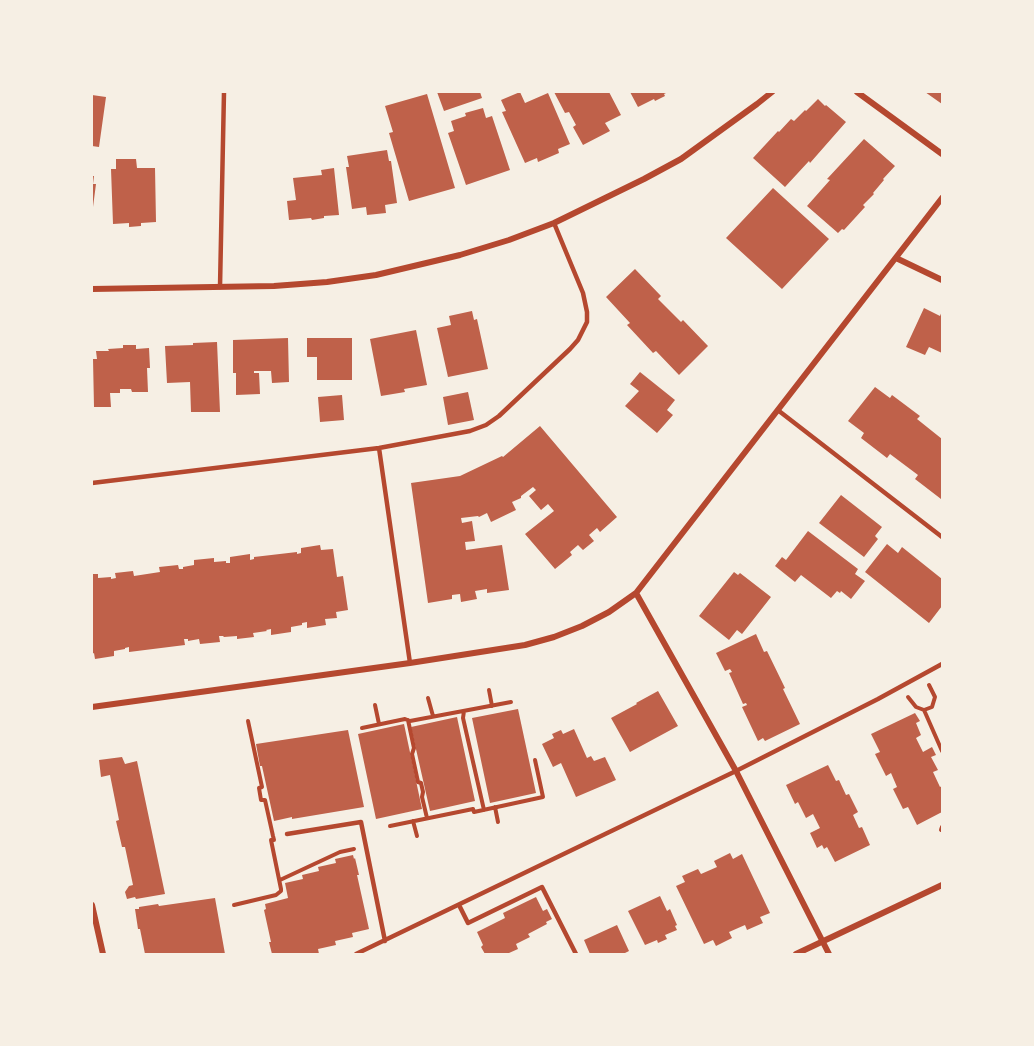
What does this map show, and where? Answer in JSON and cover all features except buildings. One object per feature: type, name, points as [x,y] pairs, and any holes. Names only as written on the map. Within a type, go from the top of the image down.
[{"type":"street","points":[[92,289],[274,286],[327,282],[376,274],[460,255],[509,240],[554,222],[644,179],[681,159],[772,92]]},
{"type":"street","points":[[857,92],[942,154]]},
{"type":"street","points":[[92,707],[525,645],[582,626],[609,612],[636,593],[942,198]]},
{"type":"street","points":[[896,258],[942,280]]},
{"type":"street","points":[[636,593],[736,771],[829,954]]},
{"type":"street","points":[[796,954],[942,885]]},
{"type":"street","points":[[92,905],[103,954]]},
{"type":"lane","points":[[220,287],[224,92]]},
{"type":"lane","points":[[92,483],[380,448],[470,431],[486,425],[534,384],[578,340],[586,322],[587,312],[583,293],[554,222]]},
{"type":"lane","points":[[779,411],[942,537]]},
{"type":"lane","points":[[380,448],[410,663]]},
{"type":"lane","points":[[356,954],[736,771],[942,664]]},
{"type":"lane","points":[[287,834],[361,822],[385,941]]},
{"type":"lane","points":[[459,905],[468,923],[542,887],[576,954]]},
{"type":"path","points":[[924,674],[935,697],[932,706],[924,710]]},
{"type":"path","points":[[900,687],[916,707],[924,710],[942,751]]},
{"type":"path","points":[[489,690],[492,706]]},
{"type":"path","points":[[428,698],[433,716]]},
{"type":"path","points":[[362,728],[511,702]]},
{"type":"path","points":[[375,705],[379,724]]},
{"type":"path","points":[[464,711],[463,718],[484,810]]},
{"type":"path","points":[[408,720],[414,748],[412,754],[418,782],[421,783],[427,818]]},
{"type":"path","points":[[234,905],[276,895],[281,891],[271,840],[273,836],[265,800],[261,800],[259,788],[262,787],[248,721]]},
{"type":"path","points":[[390,826],[473,809],[474,812],[543,797],[535,760]]},
{"type":"path","points":[[495,807],[498,822]]},
{"type":"path","points":[[413,821],[417,836]]},
{"type":"path","points":[[280,880],[340,852],[366,847]]}]
